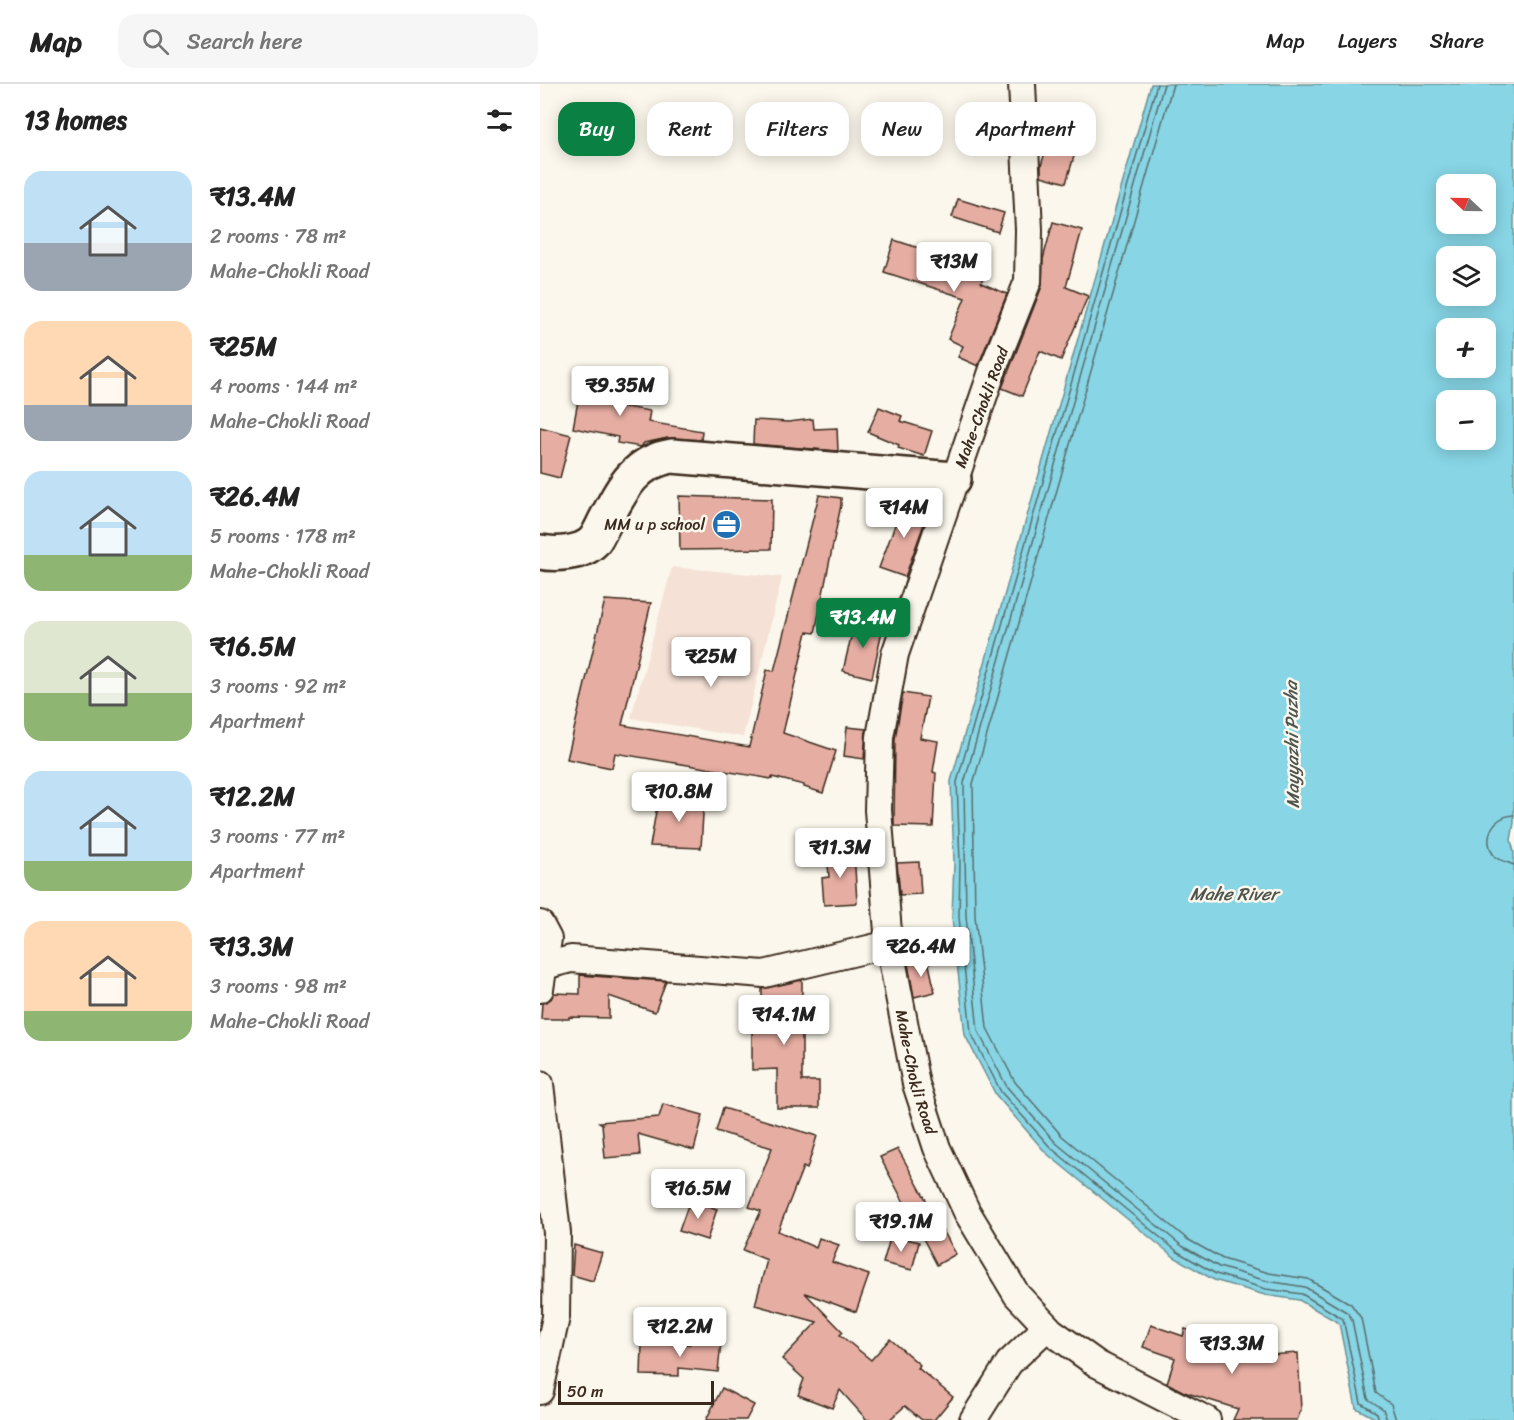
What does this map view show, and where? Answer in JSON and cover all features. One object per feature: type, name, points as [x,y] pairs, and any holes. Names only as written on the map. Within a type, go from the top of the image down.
[{"type":"main road","points":[[540,552],[552,554],[574,550],[593,542],[618,497],[636,471],[654,459],[672,456],[954,479]]},
{"type":"street","name":"Mahe-Chokli Road","points":[[1022,84],[1029,230],[1028,281],[954,479],[895,654],[880,737],[878,810],[889,944],[916,1084],[937,1148],[967,1212],[990,1254],[1017,1295],[1047,1327],[1097,1364],[1207,1420]]},
{"type":"street","points":[[540,924],[548,939],[542,977]]},
{"type":"street","points":[[542,977],[571,959],[764,974],[889,944]]},
{"type":"street","points":[[540,1084],[557,1233],[556,1317],[540,1391]]},
{"type":"street","points":[[973,1420],[1009,1363],[1047,1327]]},
{"type":"shaded area","points":[[672,567],[782,577],[743,737],[631,718]]},
{"type":"water","name":"Mahe River","points":[[1151,84],[1514,84],[1514,823],[1511,840],[1514,852],[1514,1420],[1378,1420],[1356,1408],[1339,1323],[1299,1300],[1265,1295],[1214,1280],[1174,1257],[1046,1153],[996,1095],[965,1035],[952,917],[954,862],[951,781]]},
{"type":"building","points":[[1044,156],[1074,156],[1066,183],[1041,176]]},
{"type":"building","points":[[958,199],[1004,213],[998,232],[952,217]]},
{"type":"building","points":[[1053,222],[1082,230],[1066,287],[1088,296],[1061,360],[1040,351],[1022,396],[1002,388],[1042,286],[1043,259]]},
{"type":"building","points":[[894,240],[959,261],[962,253],[988,264],[981,283],[1007,294],[978,366],[958,357],[963,346],[948,339],[965,298],[884,272]]},
{"type":"building","points":[[583,374],[612,379],[608,404],[650,411],[648,422],[702,431],[701,440],[668,438],[644,443],[641,447],[617,443],[618,437],[573,428]]},
{"type":"building","points":[[879,407],[902,416],[900,421],[932,431],[924,456],[898,448],[899,445],[868,432]]},
{"type":"building","points":[[813,419],[814,429],[837,428],[838,451],[753,444],[754,420],[788,422]]},
{"type":"building","points":[[540,427],[571,435],[560,478],[540,473]]},
{"type":"building","points":[[819,495],[841,498],[841,505],[815,633],[807,632],[783,733],[836,751],[823,793],[804,787],[804,785],[772,777],[772,779],[615,753],[612,768],[567,759],[605,600],[651,603],[622,725],[749,747],[767,670],[774,671]]},
{"type":"building","name":"MM u p school","points":[[679,496],[772,499],[771,549],[680,550]]},
{"type":"building","points":[[904,501],[929,510],[905,577],[879,568]]},
{"type":"building","points":[[855,620],[883,626],[872,678],[843,671]]},
{"type":"building","points":[[903,693],[928,697],[920,738],[938,741],[933,772],[936,773],[933,827],[894,826],[895,739]]},
{"type":"building","points":[[847,727],[866,729],[864,759],[844,756]]},
{"type":"building","points":[[704,797],[701,848],[650,846],[658,800]]},
{"type":"building","points":[[854,850],[857,903],[824,905],[822,878],[829,877],[827,852]]},
{"type":"building","points":[[919,862],[921,894],[900,895],[897,863]]},
{"type":"building","points":[[928,960],[935,992],[914,997],[908,964]]},
{"type":"building","points":[[580,975],[666,981],[655,1012],[609,996],[609,1018],[541,1019],[542,1003],[551,999],[554,993],[580,994]]},
{"type":"building","points":[[802,980],[802,1081],[819,1081],[819,1108],[777,1108],[777,1069],[752,1070],[752,1027],[762,1027],[762,989]]},
{"type":"building","points":[[663,1104],[703,1115],[694,1150],[638,1134],[640,1155],[605,1158],[602,1124],[599,1122],[659,1117]]},
{"type":"building","points":[[723,1108],[817,1136],[807,1169],[803,1167],[778,1231],[816,1248],[819,1238],[839,1245],[832,1262],[869,1275],[856,1312],[805,1293],[843,1332],[840,1335],[871,1360],[890,1339],[920,1365],[918,1368],[953,1397],[934,1420],[922,1420],[905,1406],[889,1420],[867,1420],[840,1390],[832,1408],[798,1395],[804,1379],[782,1359],[817,1322],[755,1305],[767,1260],[743,1250],[761,1211],[749,1207],[772,1148],[716,1131]]},
{"type":"building","points":[[898,1149],[956,1254],[937,1265],[880,1157]]},
{"type":"building","points":[[690,1200],[717,1209],[707,1240],[679,1231]]},
{"type":"building","points":[[891,1235],[919,1242],[912,1270],[883,1263]]},
{"type":"building","points":[[574,1245],[602,1253],[593,1281],[572,1275]]},
{"type":"building","points":[[1151,1325],[1183,1336],[1185,1329],[1269,1355],[1298,1353],[1301,1410],[1297,1420],[1233,1420],[1238,1409],[1184,1392],[1167,1383],[1175,1358],[1143,1347]]},
{"type":"building","points":[[690,1339],[721,1342],[718,1372],[679,1368],[679,1376],[641,1375],[642,1343],[690,1344]]},
{"type":"building","points":[[722,1388],[754,1405],[746,1420],[706,1420]]},
{"type":"place","name":"MM u p school","points":[[726,524]]},
{"type":"water label","name":"Mayyazhi Puzha","points":[[1292,745]]}]
